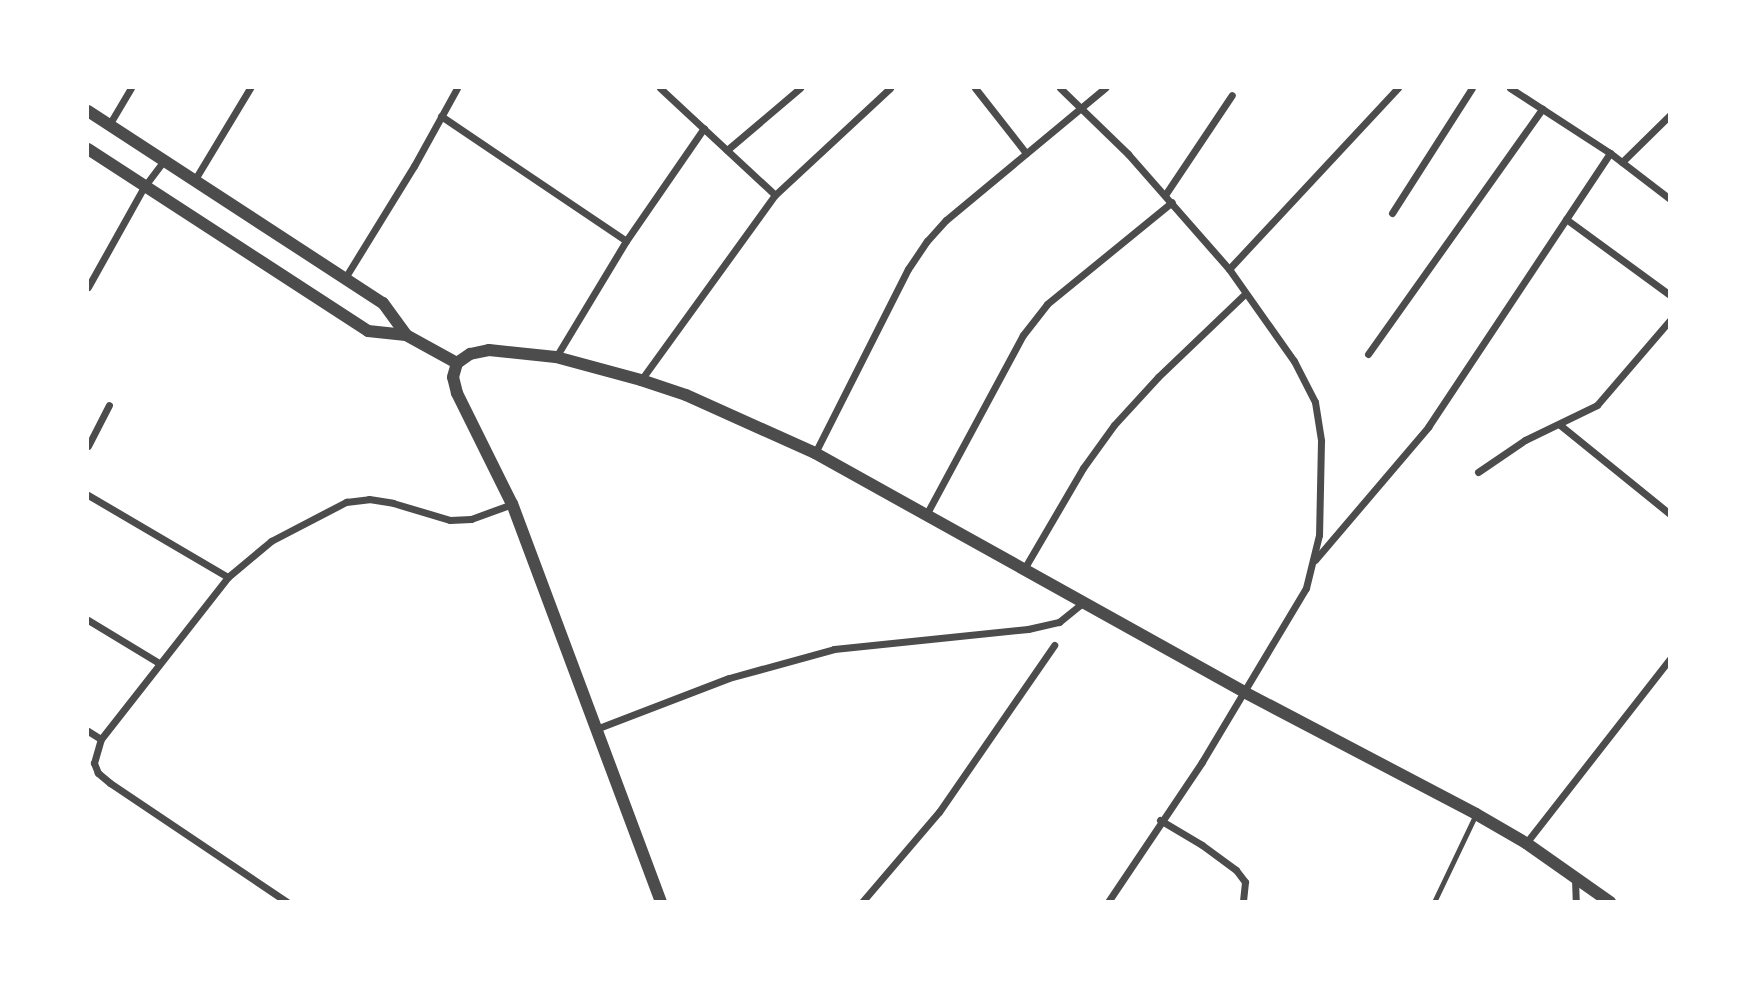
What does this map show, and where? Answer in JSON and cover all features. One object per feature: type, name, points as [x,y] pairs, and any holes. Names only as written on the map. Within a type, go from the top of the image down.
[{"type":"street","points":[[109,126],[131,88]]},
{"type":"street","points":[[193,181],[250,88]]},
{"type":"street","points":[[345,278],[457,88]]},
{"type":"street","points":[[660,88],[775,195]]},
{"type":"street","points":[[727,150],[800,88]]},
{"type":"street","points":[[975,88],[1026,153]]},
{"type":"street","points":[[1060,88],[1080,111],[1128,154],[1229,269],[1294,361],[1315,402],[1321,441],[1319,535],[1315,561],[1306,588],[1202,762],[1160,820],[1108,901]]},
{"type":"street","points":[[816,453],[908,269],[927,241],[946,220],[1105,88]]},
{"type":"street","points":[[1229,269],[1398,88]]},
{"type":"street","points":[[1392,213],[1472,88]]},
{"type":"street","points":[[1510,88],[1610,153],[1670,199]]},
{"type":"street","points":[[641,380],[775,195],[886,89]]},
{"type":"street","points":[[1165,195],[1232,96]]},
{"type":"street","points":[[1368,354],[1542,109]]},
{"type":"street","points":[[88,111],[383,303],[406,335]]},
{"type":"street","points":[[1622,162],[1670,115]]},
{"type":"street","points":[[442,116],[626,241]]},
{"type":"street","points":[[556,358],[626,241],[704,128]]},
{"type":"street","points":[[88,149],[368,331],[406,335],[457,363]]},
{"type":"street","points":[[1315,561],[1428,427],[1610,153]]},
{"type":"street","points":[[88,287],[144,187],[163,162]]},
{"type":"street","points":[[926,515],[1023,335],[1047,304],[1172,202]]},
{"type":"street","points":[[1566,219],[1670,295]]},
{"type":"street","points":[[1024,569],[1083,468],[1114,425],[1157,377],[1245,294]]},
{"type":"street","points":[[1478,472],[1525,440],[1597,405],[1624,377],[1670,320]]},
{"type":"street","points":[[661,901],[512,504],[457,394],[453,377],[457,363],[470,354],[489,350],[556,358],[641,380],[686,394],[816,453],[1244,692],[1476,814],[1526,843],[1610,901]]},
{"type":"street","points":[[88,446],[110,405]]},
{"type":"street","points":[[1560,425],[1670,514]]},
{"type":"street","points":[[88,495],[228,578]]},
{"type":"street","points":[[286,901],[98,773],[94,763],[101,739],[228,578],[271,541],[345,502],[369,499],[393,503],[432,517],[450,520],[471,519],[512,504]]},
{"type":"street","points":[[596,730],[729,678],[834,649],[1028,629],[1059,622],[1084,602]]},
{"type":"street","points":[[88,621],[159,663]]},
{"type":"street","points":[[862,901],[939,812],[1054,645]]},
{"type":"street","points":[[1526,843],[1666,670],[1670,659]]},
{"type":"street","points":[[88,732],[101,739]]},
{"type":"street","points":[[1160,820],[1202,845],[1236,870],[1244,882],[1243,901]]},
{"type":"street","points":[[1575,875],[1576,901]]},
{"type":"lane","points":[[1434,901],[1476,814]]}]
